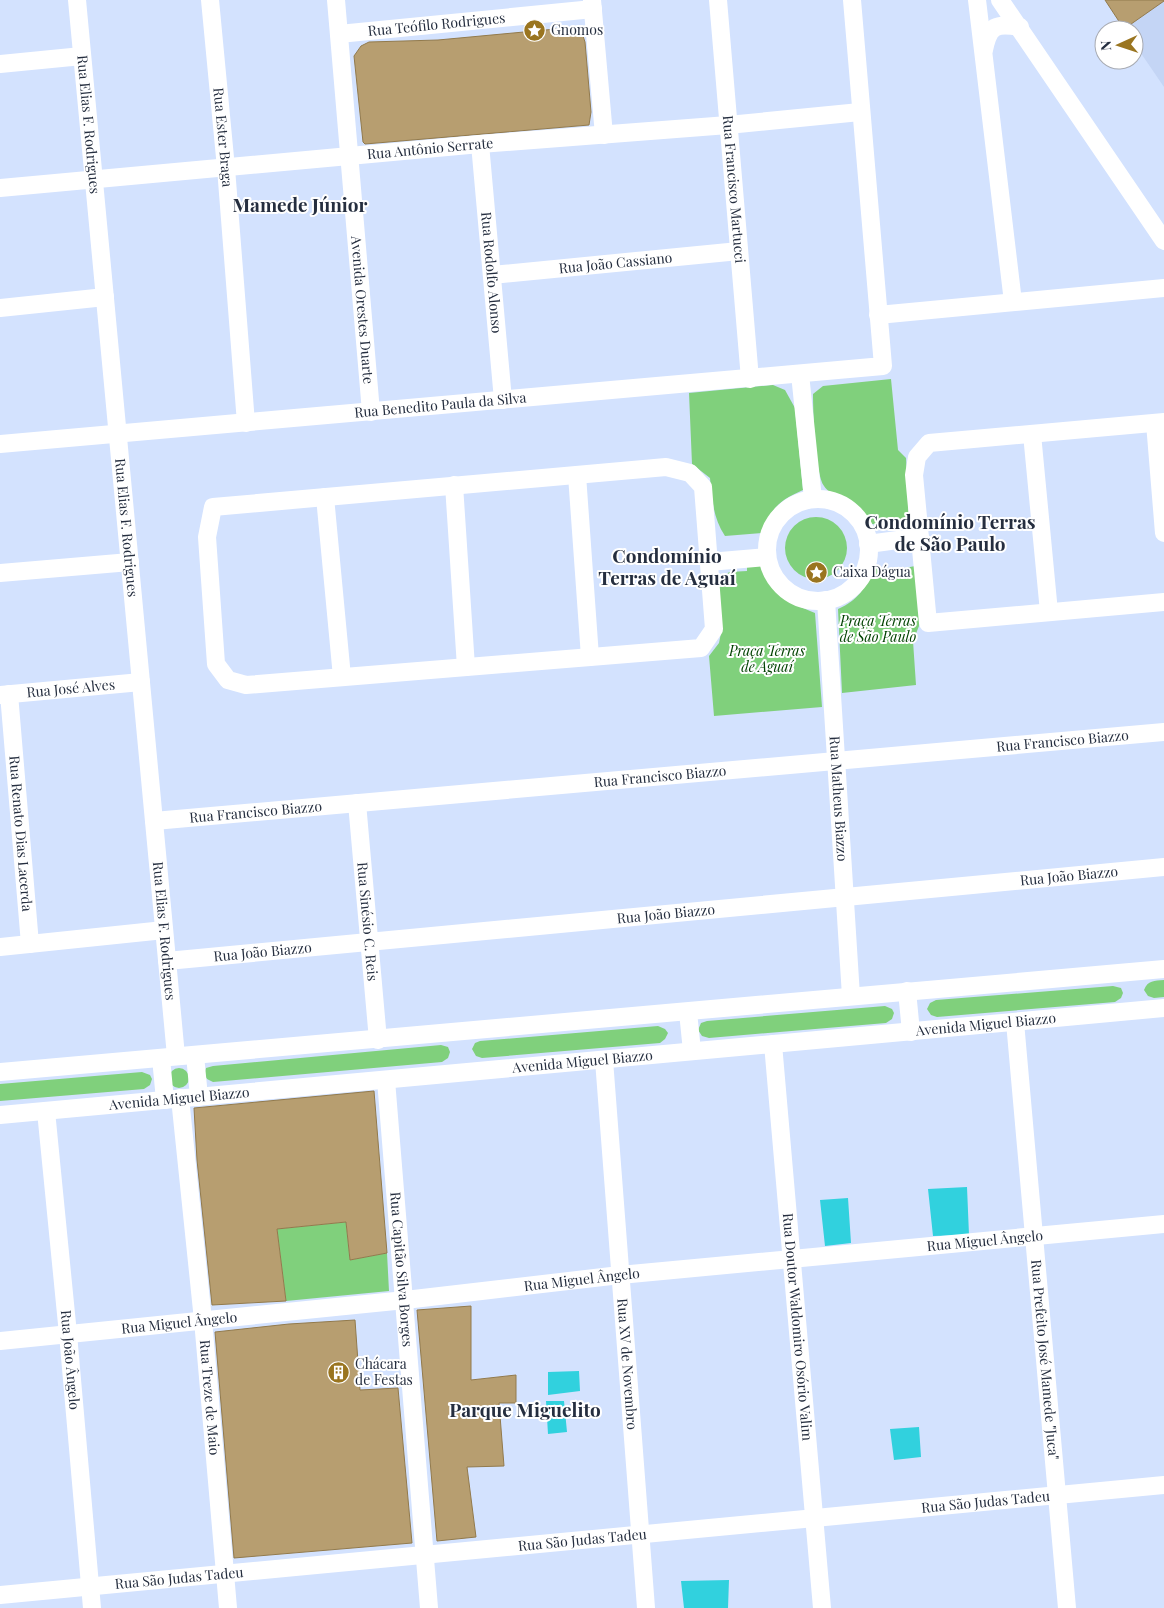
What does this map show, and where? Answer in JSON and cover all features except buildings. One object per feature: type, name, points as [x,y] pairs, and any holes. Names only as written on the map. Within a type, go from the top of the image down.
[{"type":"street","name":"Rua Elias F. Rodrigues","points":[[77,0],[167,961],[172,1099]]},
{"type":"street","name":"Rua Ester Braga","points":[[210,0],[226,168],[246,423]]},
{"type":"street","name":"Avenida Orestes Duarte","points":[[336,0],[371,412]]},
{"type":"street","name":"Rua Francisco Martucci","points":[[718,0],[750,379]]},
{"type":"street","points":[[852,0],[878,315],[1164,288]]},
{"type":"street","points":[[978,0],[1013,302]]},
{"type":"street","points":[[1000,0],[1164,241]]},
{"type":"street","points":[[592,5],[604,135]]},
{"type":"street","name":"Rua Teófilo Rodrigues","points":[[339,34],[592,5]]},
{"type":"street","points":[[983,56],[990,30],[1005,25],[1020,27]]},
{"type":"street","points":[[0,64],[82,56]]},
{"type":"street","name":"Rua Antônio Serrate","points":[[0,188],[480,144],[728,125],[860,112]]},
{"type":"street","name":"Rua Rodolfo Alonso","points":[[480,144],[503,400]]},
{"type":"street","name":"Rua João Cassiano","points":[[492,275],[739,251]]},
{"type":"street","points":[[0,308],[105,297]]},
{"type":"street","name":"Rua Benedito Paula da Silva","points":[[0,444],[882,366],[878,315]]},
{"type":"street","points":[[800,374],[813,499]]},
{"type":"street","points":[[1164,533],[1159,422],[929,443],[917,457],[914,475],[928,623],[1164,602]]},
{"type":"street","points":[[1032,434],[1049,612]]},
{"type":"street","points":[[666,467],[690,473],[703,487],[714,629],[701,648],[246,684],[228,680],[216,664],[207,537],[213,507],[454,485],[666,467]]},
{"type":"street","points":[[577,475],[590,657]]},
{"type":"street","points":[[454,485],[466,667]]},
{"type":"street","points":[[325,497],[342,677]]},
{"type":"street","points":[[813,499],[833,501],[850,510],[862,525],[868,544],[867,563],[858,581],[844,594],[826,600],[806,600],[787,591],[774,576],[767,556],[769,536],[778,518],[794,505],[813,499]]},
{"type":"street","points":[[868,544],[920,537]]},
{"type":"street","points":[[709,562],[767,556]]},
{"type":"street","points":[[0,573],[130,562]]},
{"type":"street","name":"Rua Matheus Biazzo","points":[[826,600],[851,996]]},
{"type":"street","name":"Rua José Alves","points":[[4,695],[141,682]]},
{"type":"street","name":"Rua Renato Dias Lacerda","points":[[4,695],[30,944]]},
{"type":"street","name":"Rua Francisco Biazzo","points":[[154,821],[1164,732]]},
{"type":"street","name":"Rua Sinésio C. Reis","points":[[357,803],[378,1040]]},
{"type":"street","name":"Rua João Biazzo","points":[[167,961],[1164,867]]},
{"type":"street","points":[[0,947],[164,930]]},
{"type":"street","points":[[0,1072],[1164,969]]},
{"type":"street","points":[[907,991],[911,1032]]},
{"type":"street","name":"Avenida Miguel Biazzo","points":[[0,1115],[1164,1008]]},
{"type":"street","points":[[688,1012],[692,1051]]},
{"type":"street","name":"Rua Prefeito José Mamede \"Juca\"","points":[[1015,1022],[1067,1608]]},
{"type":"street","name":"Rua Doutor Waldomiro Osório Valim","points":[[773,1044],[822,1608]]},
{"type":"street","points":[[196,1055],[198,1097]]},
{"type":"street","name":"Rua XV de Novembro","points":[[604,1060],[646,1608]]},
{"type":"street","name":"Rua Capitão Silva Borges","points":[[386,1080],[423,1555],[429,1608]]},
{"type":"street","name":"Rua Treze de Maio","points":[[172,1099],[202,1320],[228,1608]]},
{"type":"street","name":"Rua João Ângelo","points":[[46,1111],[92,1608]]},
{"type":"street","name":"Rua Miguel Ângelo","points":[[0,1341],[404,1300],[620,1275],[1164,1224]]},
{"type":"street","name":"Rua São Judas Tadeu","points":[[0,1595],[1164,1484]]},
{"type":"shaded area","points":[[1105,0],[1164,0],[1164,87],[1144,58],[1144,20],[1118,20]]},
{"type":"shaded area","points":[[967,1187],[969,1235],[933,1236],[928,1189]]},
{"type":"shaded area","points":[[848,1198],[851,1243],[825,1246],[820,1200]]},
{"type":"shaded area","points":[[579,1371],[580,1391],[548,1395],[548,1372]]},
{"type":"shaded area","points":[[546,1401],[564,1401],[567,1432],[548,1434]]},
{"type":"shaded area","points":[[919,1427],[921,1457],[894,1460],[890,1429]]},
{"type":"shaded area","points":[[729,1580],[728,1608],[684,1608],[681,1581]]},
{"type":"green space","points":[[891,379],[898,450],[906,458],[909,523],[872,524],[851,505],[827,490],[824,486],[818,469],[813,394],[823,386]]},
{"type":"green space","points":[[773,385],[785,390],[795,408],[803,490],[787,498],[777,506],[769,517],[762,533],[725,536],[712,501],[710,478],[692,464],[689,393]]},
{"type":"green space","points":[[816,517],[828,519],[838,526],[845,536],[847,548],[845,560],[838,570],[828,577],[816,579],[804,577],[794,570],[787,560],[785,548],[787,536],[794,526],[804,519]]},
{"type":"green space","name":"Praça Terras de Aguaí","points":[[763,564],[770,583],[781,596],[815,613],[822,707],[714,716],[709,656],[719,643],[721,633],[717,586],[729,572],[747,571],[747,565]]},
{"type":"green space","name":"Praça Terras de São Paulo","points":[[915,566],[920,613],[919,626],[913,641],[916,685],[842,693],[838,609],[851,602],[860,593],[873,568],[905,568]]},
{"type":"green space","points":[[1164,980],[1164,997],[1154,998],[1148,996],[1144,990],[1147,984]]},
{"type":"green space","points":[[1113,986],[1121,988],[1123,993],[1121,998],[1115,1002],[937,1017],[931,1015],[927,1009],[930,1003],[936,1000]]},
{"type":"green space","points":[[885,1006],[892,1009],[894,1013],[892,1019],[886,1023],[709,1038],[702,1036],[698,1030],[701,1023],[707,1021]]},
{"type":"green space","points":[[658,1026],[665,1029],[668,1033],[660,1043],[482,1058],[476,1056],[472,1049],[475,1043],[480,1041]]},
{"type":"green space","points":[[441,1045],[448,1047],[450,1052],[448,1058],[442,1062],[213,1082],[207,1079],[204,1074],[206,1068],[213,1066]]},
{"type":"green space","points":[[179,1068],[186,1071],[189,1078],[186,1085],[179,1088],[172,1085],[169,1078],[172,1071]]},
{"type":"green space","points":[[142,1072],[150,1075],[152,1079],[150,1085],[144,1089],[0,1101],[0,1084]]},
{"type":"green space","points":[[346,1222],[350,1260],[387,1253],[389,1291],[286,1301],[277,1229]]},
{"type":"place","name":"Gnomos","points":[[535,30]]},
{"type":"place","name":"Caixa Dágua","points":[[817,572]]},
{"type":"place","name":"Chácara de Festas","points":[[339,1372]]},
{"type":"district","name":"Mamede Júnior","points":[[300,205]]},
{"type":"district","name":"Condomínio Terras de São Paulo","points":[[950,533]]},
{"type":"district","name":"Condomínio Terras de Aguaí","points":[[667,567]]},
{"type":"district","name":"Parque Miguelito","points":[[525,1410]]}]
